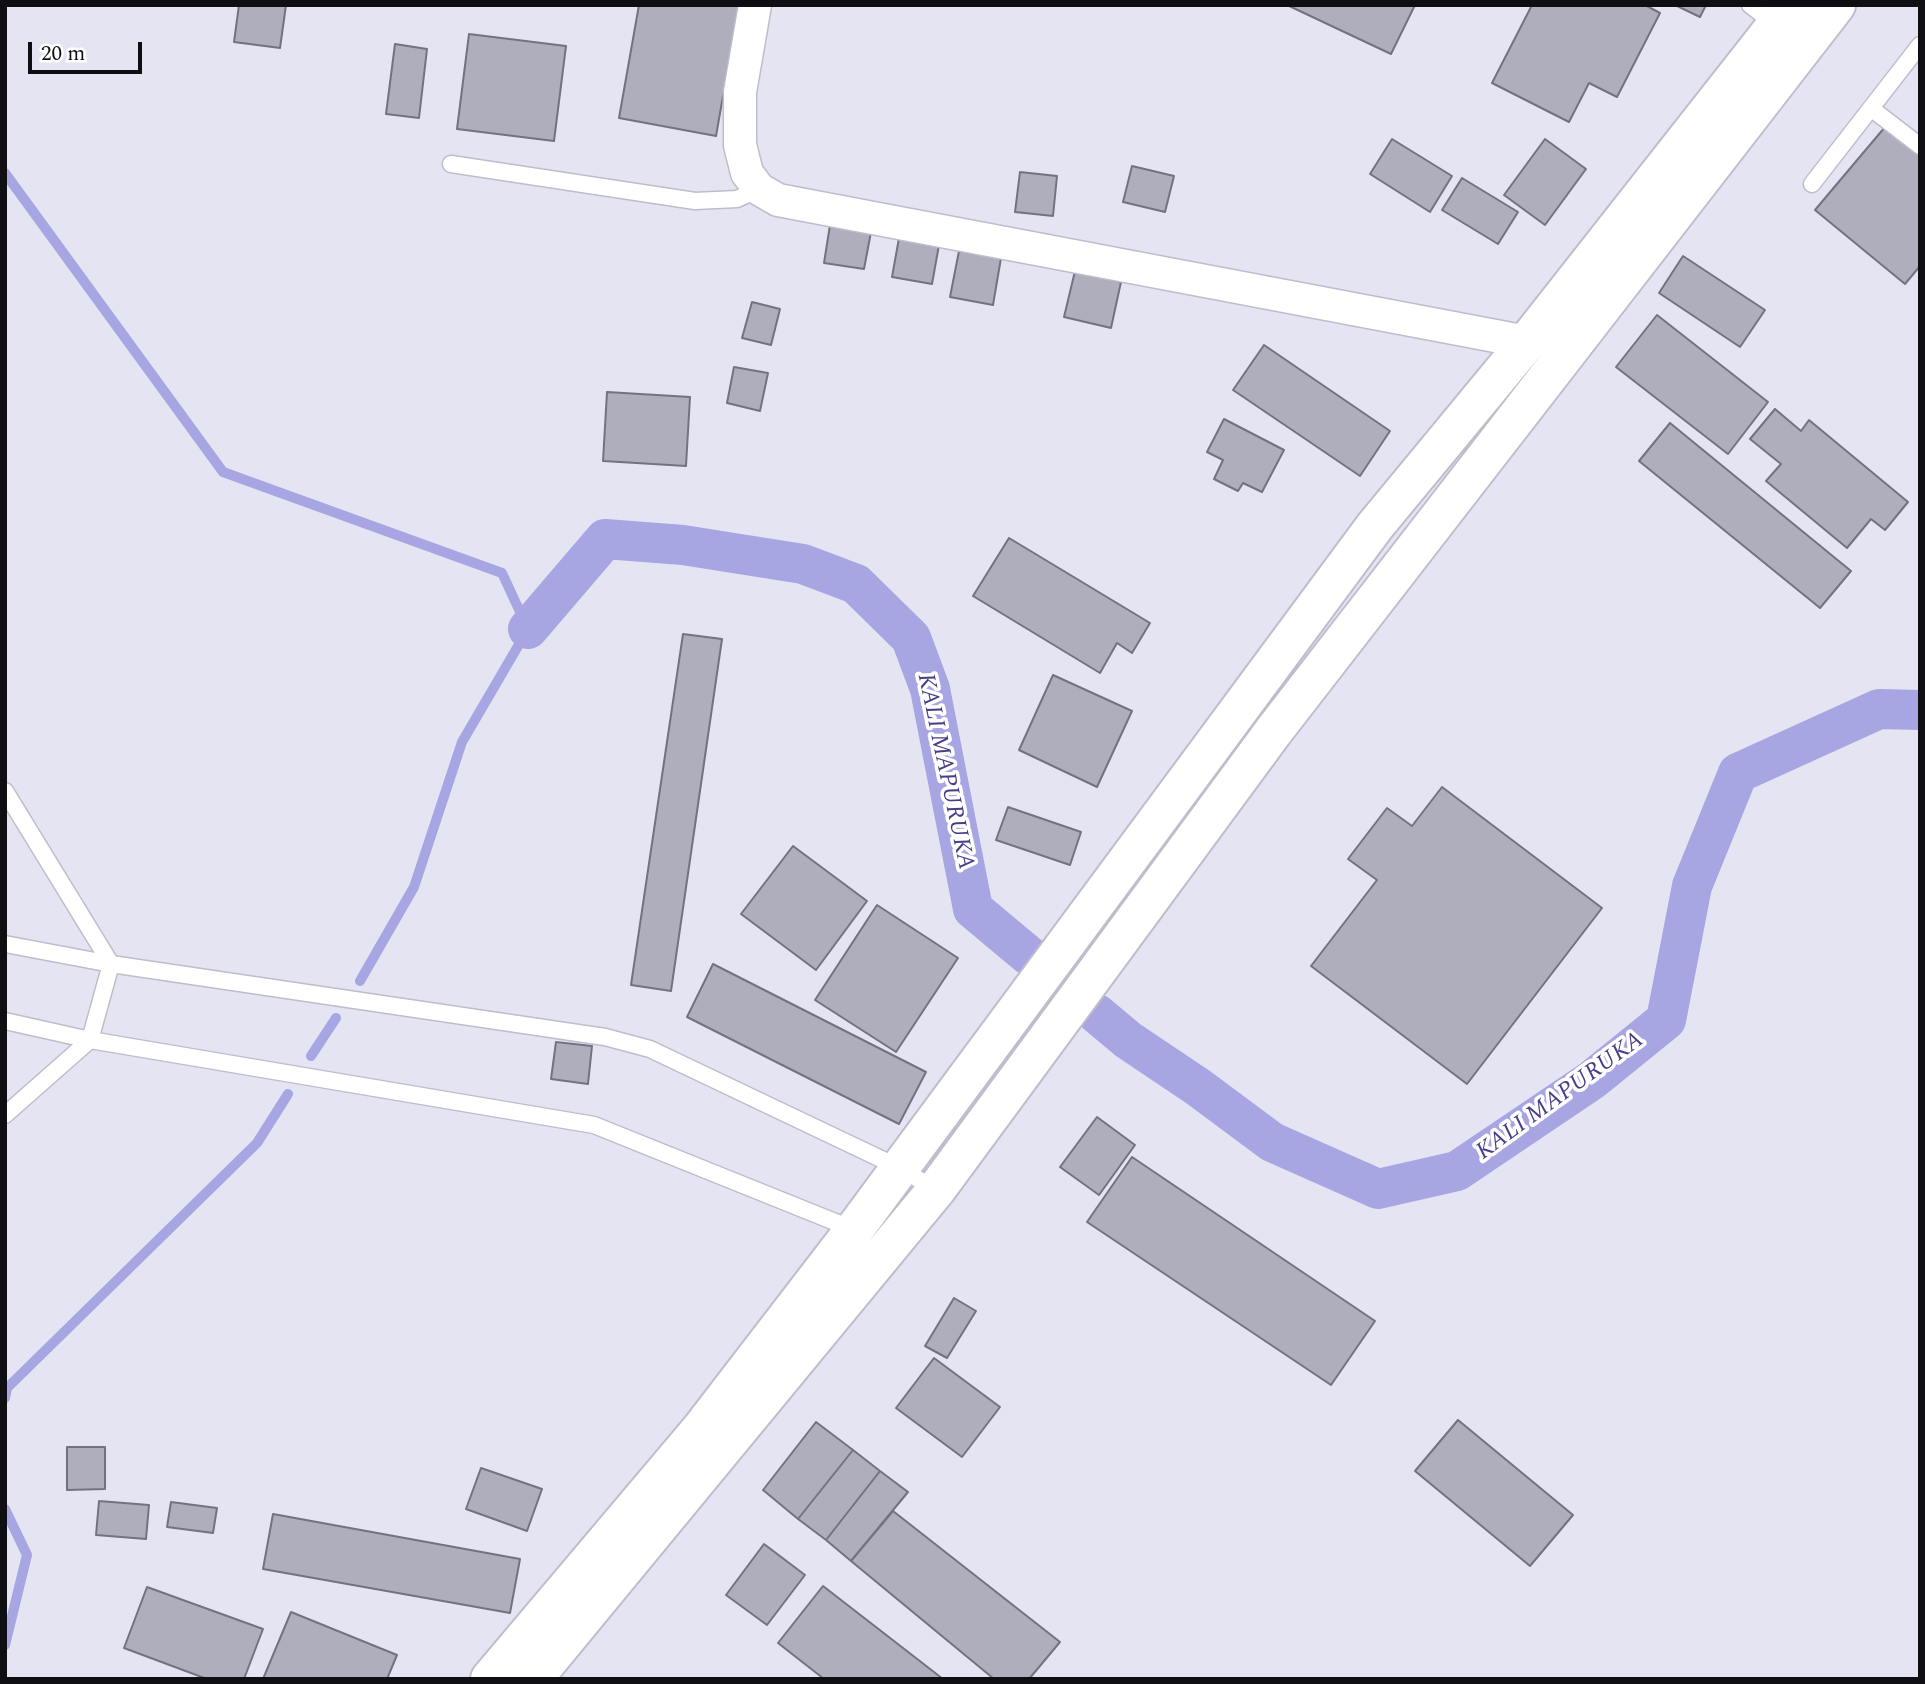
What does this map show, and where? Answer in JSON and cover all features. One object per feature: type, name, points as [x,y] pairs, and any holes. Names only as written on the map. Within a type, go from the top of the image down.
[{"type":"highway","points":[[490,1679],[701,1429],[871,1239],[936,1189],[1273,732],[1836,5]]},
{"type":"highway","points":[[533,1679],[871,1239],[900,1168],[1376,526],[1527,342],[1773,12]]},
{"type":"highway","points":[[1240,711],[1273,732]]},
{"type":"street","points":[[755,5],[740,92],[740,145],[747,173],[759,189],[793,205],[1527,342]]},
{"type":"lane","points":[[1811,184],[1920,45]]},
{"type":"lane","points":[[1872,109],[1920,146]]},
{"type":"lane","points":[[451,164],[695,201],[737,199],[759,189]]},
{"type":"lane","points":[[5,791],[110,964],[90,1040],[5,1115]]},
{"type":"lane","points":[[5,944],[110,964],[605,1037],[650,1049],[900,1168],[936,1189]]},
{"type":"lane","points":[[5,1021],[90,1040],[593,1125],[871,1239]]},
{"type":"building","points":[[239,5],[286,5],[280,48],[234,42]]},
{"type":"building","points":[[639,5],[739,5],[716,136],[619,118]]},
{"type":"building","points":[[1287,5],[1415,5],[1391,54]]},
{"type":"building","points":[[1532,5],[1645,5],[1660,13],[1617,97],[1589,83],[1569,122],[1492,83]]},
{"type":"building","points":[[1675,5],[1706,5],[1700,17]]},
{"type":"building","points":[[469,34],[566,46],[554,141],[457,129]]},
{"type":"building","points":[[395,44],[427,49],[419,118],[386,114]]},
{"type":"building","points":[[1885,127],[1920,155],[1920,266],[1905,284],[1815,210]]},
{"type":"building","points":[[1392,139],[1452,176],[1430,212],[1370,174]]},
{"type":"building","points":[[1545,139],[1586,169],[1545,225],[1504,195]]},
{"type":"building","points":[[1132,166],[1174,176],[1165,212],[1123,202]]},
{"type":"building","points":[[1020,172],[1057,176],[1053,216],[1015,212]]},
{"type":"building","points":[[1462,178],[1518,212],[1498,244],[1442,210]]},
{"type":"building","points":[[830,225],[871,232],[864,269],[824,263]]},
{"type":"building","points":[[899,238],[939,245],[932,284],[892,277]]},
{"type":"building","points":[[959,251],[1001,258],[993,305],[950,297]]},
{"type":"building","points":[[1683,256],[1765,310],[1740,347],[1659,293]]},
{"type":"building","points":[[1075,271],[1121,282],[1111,328],[1064,317]]},
{"type":"building","points":[[752,302],[780,309],[771,345],[742,338]]},
{"type":"building","points":[[1657,315],[1768,402],[1728,454],[1616,367]]},
{"type":"building","points":[[1264,345],[1390,431],[1360,476],[1233,390]]},
{"type":"building","points":[[734,367],[768,373],[760,411],[727,403]]},
{"type":"building","points":[[607,392],[690,397],[686,466],[603,461]]},
{"type":"building","points":[[1775,409],[1801,431],[1809,420],[1908,502],[1885,530],[1871,519],[1847,548],[1766,481],[1781,464],[1750,439]]},
{"type":"building","points":[[1224,419],[1284,450],[1262,492],[1243,483],[1238,491],[1214,479],[1223,460],[1207,452]]},
{"type":"building","points":[[1670,423],[1851,571],[1820,608],[1639,461]]},
{"type":"building","points":[[1009,538],[1150,623],[1132,653],[1117,643],[1100,673],[973,596]]},
{"type":"building","points":[[683,634],[722,639],[671,991],[631,985]]},
{"type":"building","points":[[1053,675],[1132,711],[1097,787],[1019,750]]},
{"type":"building","points":[[1442,787],[1602,908],[1467,1084],[1311,966],[1377,880],[1348,859],[1387,808],[1412,826]]},
{"type":"building","points":[[1008,807],[1081,832],[1070,865],[996,840]]},
{"type":"building","points":[[793,846],[867,901],[816,970],[741,914]]},
{"type":"building","points":[[877,905],[958,958],[896,1052],[815,1000]]},
{"type":"building","points":[[713,964],[926,1072],[899,1124],[687,1017]]},
{"type":"building","points":[[556,1042],[592,1046],[588,1084],[551,1079]]},
{"type":"building","points":[[1097,1117],[1135,1145],[1099,1195],[1060,1167]]},
{"type":"building","points":[[1132,1157],[1375,1321],[1331,1385],[1087,1222]]},
{"type":"building","points":[[954,1298],[976,1311],[947,1358],[925,1346]]},
{"type":"building","points":[[934,1358],[1000,1407],[962,1457],[896,1408]]},
{"type":"building","points":[[1458,1420],[1573,1515],[1530,1566],[1415,1471]]},
{"type":"building","points":[[816,1422],[853,1450],[798,1519],[763,1490]]},
{"type":"building","points":[[67,1447],[105,1447],[105,1489],[67,1490]]},
{"type":"building","points":[[853,1450],[880,1471],[826,1540],[798,1519]]},
{"type":"building","points":[[481,1468],[542,1489],[527,1531],[466,1509]]},
{"type":"building","points":[[880,1471],[908,1492],[851,1561],[826,1540]]},
{"type":"building","points":[[99,1501],[149,1505],[146,1539],[96,1535]]},
{"type":"building","points":[[171,1502],[217,1508],[213,1533],[167,1527]]},
{"type":"building","points":[[893,1511],[1060,1642],[1029,1679],[994,1679],[851,1561]]},
{"type":"building","points":[[273,1514],[520,1559],[510,1613],[263,1569]]},
{"type":"building","points":[[764,1544],[805,1575],[767,1625],[726,1595]]},
{"type":"building","points":[[823,1586],[943,1679],[824,1679],[778,1643]]},
{"type":"building","points":[[147,1587],[263,1629],[244,1679],[207,1679],[124,1648]]},
{"type":"building","points":[[291,1612],[397,1655],[387,1679],[263,1679]]},
{"type":"waterway","points":[[5,173],[223,472],[502,573],[528,629],[462,742],[414,887],[360,981]]},
{"type":"waterway","name":"KALI MAPURUKA","points":[[528,629],[605,539],[683,545],[803,564],[856,584],[911,638],[930,689],[973,909],[1028,955]]},
{"type":"waterway","name":"KALI MAPURUKA","points":[[1097,1014],[1128,1040],[1198,1087],[1272,1142],[1378,1189],[1457,1171],[1592,1080],[1666,1020],[1692,886],[1738,773],[1879,709],[1920,710]]},
{"type":"waterway","points":[[311,1056],[336,1018]]},
{"type":"waterway","points":[[5,1398],[7,1388],[257,1143],[288,1094]]},
{"type":"waterway","points":[[5,1509],[27,1555],[5,1645]]}]
